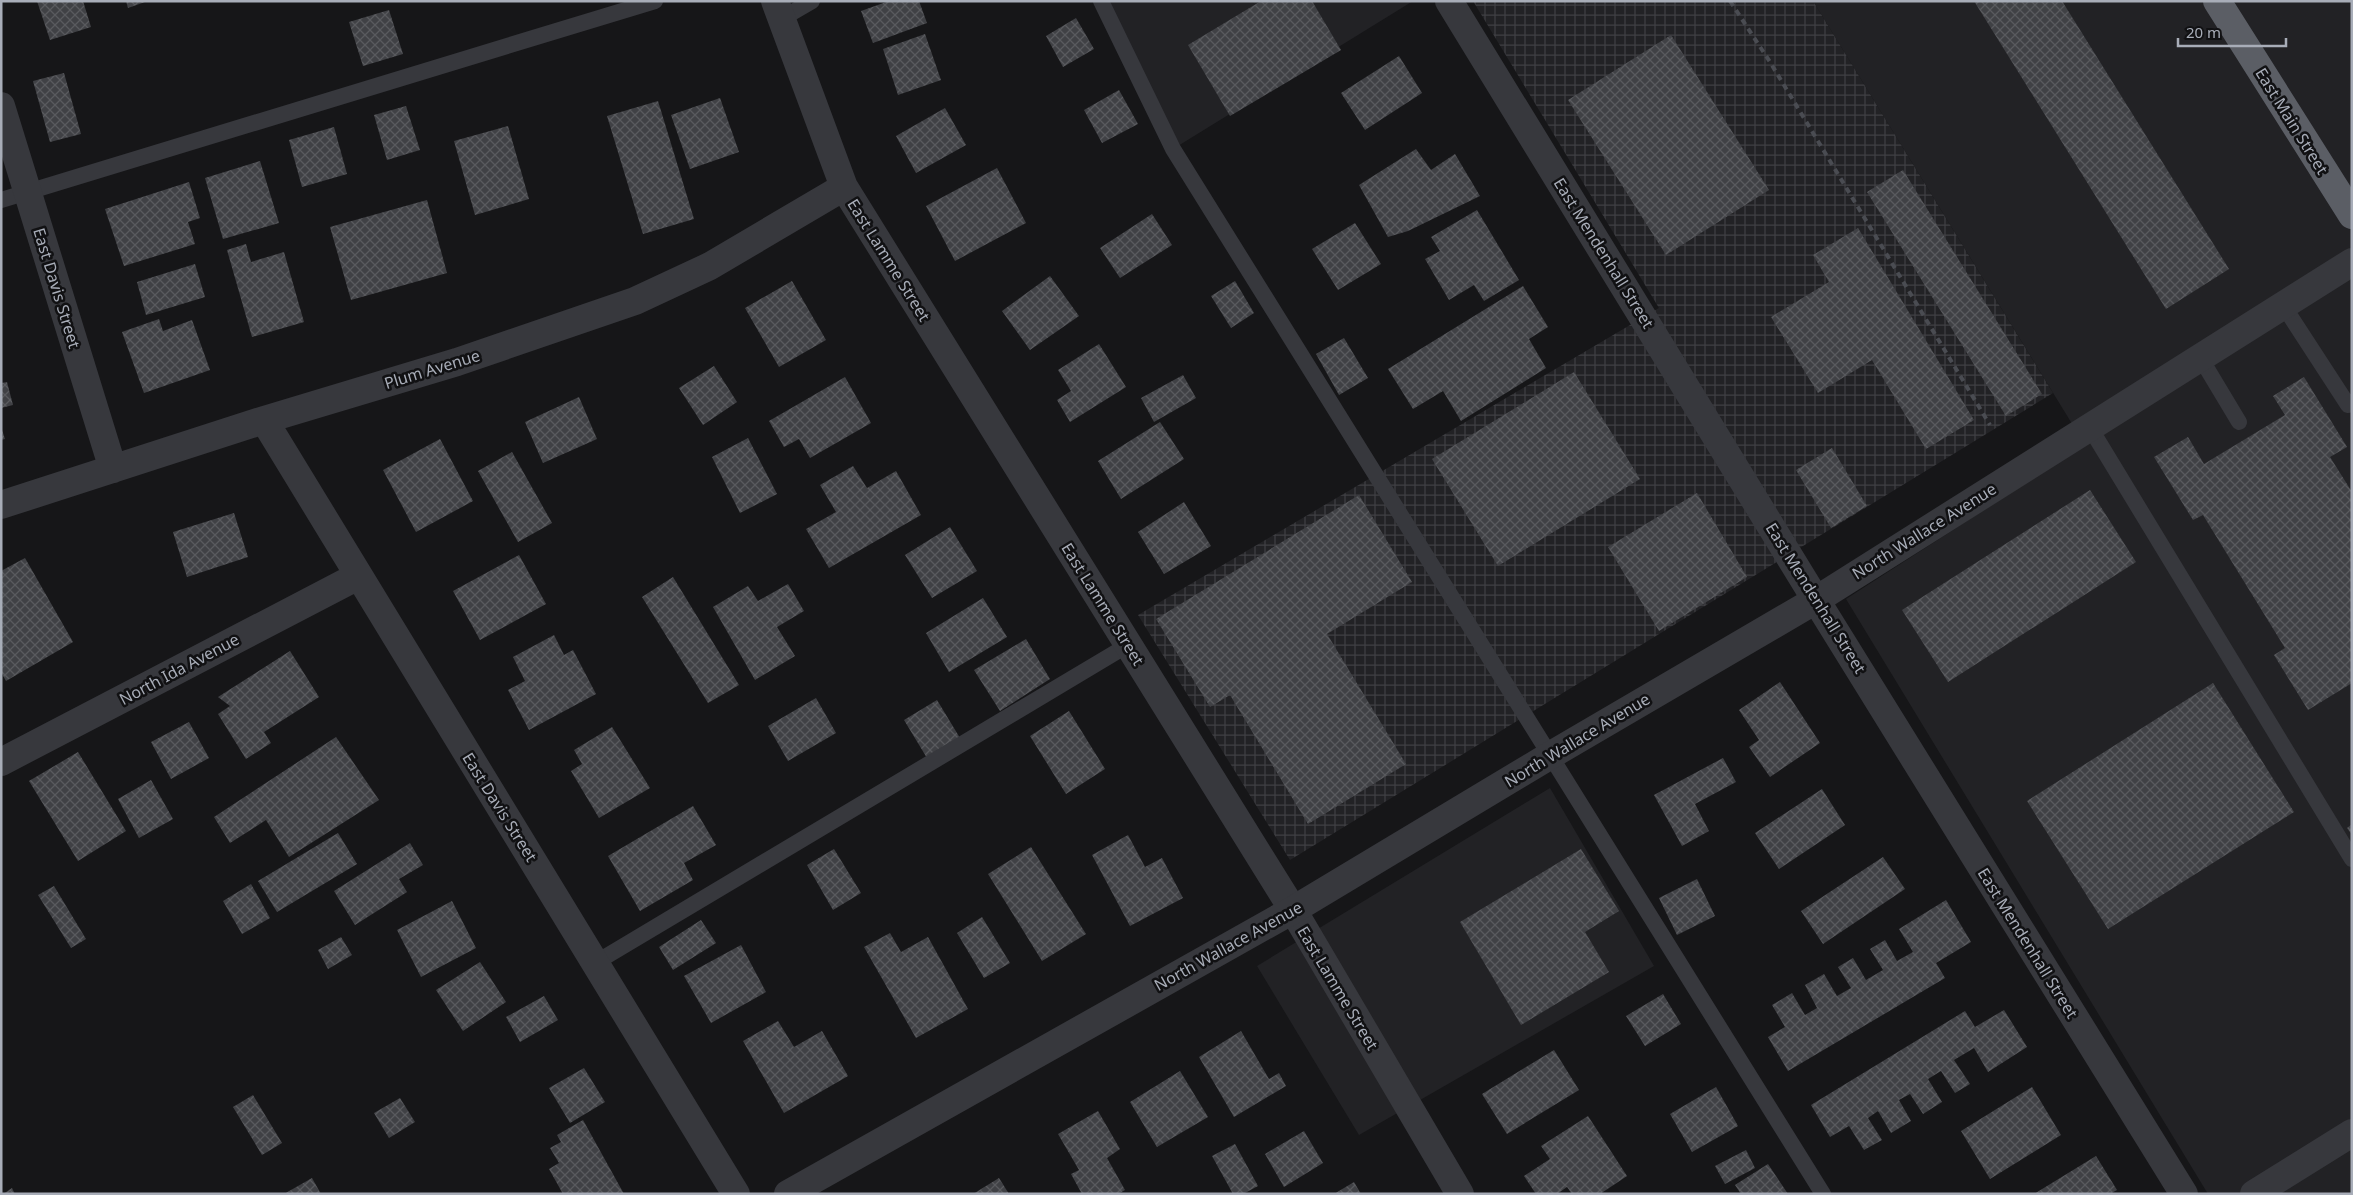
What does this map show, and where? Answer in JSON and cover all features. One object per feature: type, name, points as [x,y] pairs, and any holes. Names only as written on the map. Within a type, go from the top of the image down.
[{"type":"highway","name":"East Main Street","points":[[2217,1],[2352,215]]},
{"type":"street","name":"East Mendenhall Street","points":[[1449,1],[1816,600],[2184,1194]]},
{"type":"street","name":"East Lamme Street","points":[[778,10],[844,187],[1292,910],[1460,1194]]},
{"type":"street","name":"East Davis Street","points":[[1,106],[113,469]]},
{"type":"street","name":"Plum Avenue","points":[[1,505],[264,420],[457,362],[635,300],[710,266],[844,187]]},
{"type":"street","name":"North Wallace Avenue","points":[[788,1194],[1292,910],[1551,755],[1816,600],[2089,426],[2352,262]]},
{"type":"street","name":"East Davis Street","points":[[264,420],[736,1194]]},
{"type":"street","name":"North Ida Avenue","points":[[1,762],[358,576]]},
{"type":"street","points":[[2254,1194],[2352,1133]]},
{"type":"lane","points":[[1,200],[655,1]]},
{"type":"lane","points":[[778,10],[812,1]]},
{"type":"lane","points":[[1101,1],[1173,149],[1823,1194]]},
{"type":"lane","points":[[2284,305],[2348,405],[2352,402]]},
{"type":"lane","points":[[2200,357],[2239,422]]},
{"type":"lane","points":[[2089,426],[2352,858]]},
{"type":"lane","points":[[595,963],[1128,645]]},
{"type":"shaded area","points":[[1101,1],[1413,1],[1173,149]]},
{"type":"shaded area","points":[[1473,1],[1813,1],[2053,393],[1290,860],[1138,615],[1659,308]]},
{"type":"shaded area","points":[[1813,1],[2352,1],[2352,1194],[2208,1194],[1846,599],[2085,445]]},
{"type":"shaded area","points":[[1550,788],[1654,966],[1359,1135],[1257,966]]},
{"type":"building","points":[[37,1],[83,1],[91,27],[50,40]]},
{"type":"building","points":[[126,1],[145,1],[145,2],[128,8]]},
{"type":"building","points":[[889,1],[919,1],[927,23],[873,43],[861,11]]},
{"type":"building","points":[[1261,1],[1312,1],[1341,50],[1230,116],[1188,45]]},
{"type":"building","points":[[1974,1],[2062,1],[2229,269],[2166,309]]},
{"type":"building","points":[[389,10],[403,54],[363,66],[349,22]]},
{"type":"building","points":[[1076,18],[1094,49],[1063,67],[1046,36]]},
{"type":"building","points":[[925,34],[941,80],[898,95],[883,49]]},
{"type":"building","points":[[1671,35],[1769,190],[1666,255],[1568,100]]},
{"type":"building","points":[[1399,56],[1422,93],[1365,130],[1341,93]]},
{"type":"building","points":[[64,73],[81,134],[50,142],[33,81]]},
{"type":"building","points":[[1119,90],[1138,124],[1102,143],[1084,110]]},
{"type":"building","points":[[720,98],[739,152],[690,169],[671,115]]},
{"type":"building","points":[[658,101],[694,219],[643,234],[607,116]]},
{"type":"building","points":[[406,106],[420,150],[387,160],[374,115]]},
{"type":"building","points":[[945,108],[966,145],[916,173],[896,136]]},
{"type":"building","points":[[508,126],[529,199],[475,215],[454,141]]},
{"type":"building","points":[[334,127],[347,174],[302,187],[289,140]]},
{"type":"building","points":[[1416,149],[1431,170],[1455,154],[1480,196],[1408,231],[1388,237],[1359,185]]},
{"type":"building","points":[[260,161],[279,223],[223,239],[205,178]]},
{"type":"building","points":[[997,168],[1026,223],[955,261],[926,206]]},
{"type":"building","points":[[1903,170],[2042,394],[2006,416],[1867,192]]},
{"type":"building","points":[[189,182],[200,218],[188,222],[195,244],[124,266],[105,209]]},
{"type":"building","points":[[427,200],[447,273],[351,300],[330,227]]},
{"type":"building","points":[[1477,210],[1519,280],[1484,301],[1474,285],[1449,300],[1425,259],[1440,251],[1431,237]]},
{"type":"building","points":[[1152,214],[1172,245],[1120,278],[1100,248]]},
{"type":"building","points":[[1355,223],[1381,264],[1338,290],[1312,249]]},
{"type":"building","points":[[1858,228],[1974,420],[1926,449],[1872,360],[1818,393],[1771,317],[1829,282],[1813,255]]},
{"type":"building","points":[[246,244],[251,262],[284,252],[304,322],[252,337],[227,250]]},
{"type":"building","points":[[195,264],[205,297],[146,315],[137,282]]},
{"type":"building","points":[[1050,276],[1079,316],[1030,350],[1002,311]]},
{"type":"building","points":[[792,281],[826,340],[779,367],[745,308]]},
{"type":"building","points":[[1235,281],[1254,313],[1231,328],[1211,296]]},
{"type":"building","points":[[1523,286],[1548,327],[1529,339],[1546,368],[1461,421],[1443,391],[1413,409],[1388,369]]},
{"type":"building","points":[[159,319],[163,331],[192,320],[210,370],[144,393],[122,332]]},
{"type":"building","points":[[1344,338],[1368,378],[1339,395],[1316,354]]},
{"type":"building","points":[[1099,344],[1126,387],[1070,422],[1057,400],[1071,391],[1058,370]]},
{"type":"building","points":[[714,366],[737,402],[703,425],[679,388]]},
{"type":"building","points":[[1574,372],[1640,479],[1498,566],[1432,459]]},
{"type":"building","points":[[1183,375],[1196,398],[1154,422],[1141,398]]},
{"type":"building","points":[[845,377],[871,423],[810,458],[799,439],[784,447],[769,421]]},
{"type":"building","points":[[2304,377],[2347,447],[2330,457],[2352,492],[2352,683],[2308,710],[2274,655],[2285,648],[2203,515],[2193,520],[2154,457],[2188,437],[2204,464],[2285,415],[2273,396]]},
{"type":"building","points":[[7,382],[13,405],[1,408],[1,383]]},
{"type":"building","points":[[579,397],[597,439],[543,463],[525,422]]},
{"type":"building","points":[[1160,422],[1184,459],[1121,499],[1098,461]]},
{"type":"building","points":[[1,427],[5,439],[1,440]]},
{"type":"building","points":[[748,438],[777,494],[740,513],[712,457]]},
{"type":"building","points":[[440,439],[473,501],[416,532],[383,470]]},
{"type":"building","points":[[1832,448],[1867,506],[1831,528],[1796,470]]},
{"type":"building","points":[[512,452],[552,523],[518,542],[478,471]]},
{"type":"building","points":[[853,466],[867,488],[896,471],[921,515],[829,568],[806,529],[836,512],[820,485]]},
{"type":"building","points":[[2090,490],[2136,562],[1948,682],[1902,610]]},
{"type":"building","points":[[1697,493],[1747,577],[1659,631],[1608,547]]},
{"type":"building","points":[[1359,495],[1412,582],[1327,634],[1406,764],[1308,824],[1230,695],[1210,707],[1156,619]]},
{"type":"building","points":[[1184,502],[1211,546],[1164,574],[1138,532]]},
{"type":"building","points":[[234,513],[248,557],[187,577],[173,532]]},
{"type":"building","points":[[950,527],[977,571],[932,598],[905,555]]},
{"type":"building","points":[[519,555],[546,604],[480,640],[453,591]]},
{"type":"building","points":[[25,558],[73,642],[6,681],[1,672],[1,571]]},
{"type":"building","points":[[673,577],[739,685],[708,703],[642,597]]},
{"type":"building","points":[[788,584],[804,611],[777,627],[795,656],[755,680],[713,607],[748,586],[758,601]]},
{"type":"building","points":[[983,598],[1007,637],[949,672],[926,633]]},
{"type":"building","points":[[554,635],[564,655],[573,650],[596,694],[529,730],[508,690],[525,681],[513,657]]},
{"type":"building","points":[[1026,639],[1050,679],[1000,711],[974,670]]},
{"type":"building","points":[[290,651],[319,697],[264,732],[271,743],[246,759],[218,714],[230,706],[218,697]]},
{"type":"building","points":[[1780,682],[1820,743],[1770,777],[1749,747],[1759,740],[1739,710]]},
{"type":"building","points":[[2213,683],[2294,812],[2108,929],[2027,801]]},
{"type":"building","points":[[816,698],[836,733],[788,761],[768,726]]},
{"type":"building","points":[[937,700],[960,738],[927,758],[904,720]]},
{"type":"building","points":[[1069,711],[1105,769],[1066,794],[1030,736]]},
{"type":"building","points":[[189,722],[209,758],[171,779],[151,742]]},
{"type":"building","points":[[612,727],[650,788],[599,818],[571,771],[582,764],[574,750]]},
{"type":"building","points":[[336,737],[379,800],[289,857],[266,820],[230,843],[214,817]]},
{"type":"building","points":[[78,752],[126,831],[78,861],[29,781]]},
{"type":"building","points":[[1723,758],[1736,782],[1695,804],[1709,831],[1682,846],[1654,795]]},
{"type":"building","points":[[151,780],[173,819],[139,838],[118,799]]},
{"type":"building","points":[[1822,789],[1845,825],[1779,869],[1755,833]]},
{"type":"building","points":[[693,806],[716,845],[684,863],[693,880],[640,911],[608,856]]},
{"type":"building","points":[[2352,824],[2352,835],[2347,828]]},
{"type":"building","points":[[338,833],[357,864],[277,912],[258,881]]},
{"type":"building","points":[[1128,835],[1145,867],[1162,858],[1183,898],[1130,926],[1092,855]]},
{"type":"building","points":[[410,843],[423,865],[399,879],[407,892],[355,925],[334,891]]},
{"type":"building","points":[[1031,847],[1086,934],[1042,961],[988,874]]},
{"type":"building","points":[[834,849],[861,893],[833,910],[807,865]]},
{"type":"building","points":[[1581,849],[1619,911],[1585,932],[1609,972],[1521,1025],[1460,922]]},
{"type":"building","points":[[1883,857],[1905,889],[1823,944],[1801,911]]},
{"type":"building","points":[[1697,879],[1715,916],[1677,935],[1659,898]]},
{"type":"building","points":[[251,884],[270,918],[242,934],[223,901]]},
{"type":"building","points":[[54,886],[86,939],[71,948],[38,895]]},
{"type":"building","points":[[1946,900],[1971,942],[1936,963],[1945,978],[1788,1071],[1768,1037],[1785,1027],[1772,1005],[1792,993],[1805,1015],[1817,1008],[1805,985],[1824,974],[1837,996],[1851,988],[1838,967],[1853,958],[1866,980],[1883,970],[1870,949],[1885,940],[1897,961],[1913,952],[1899,929]]},
{"type":"building","points":[[452,901],[476,948],[421,977],[397,930]]},
{"type":"building","points":[[982,917],[1010,963],[984,978],[957,933]]},
{"type":"building","points":[[701,920],[716,943],[673,970],[659,947]]},
{"type":"building","points":[[890,933],[901,952],[928,937],[968,1009],[916,1038],[864,947]]},
{"type":"building","points":[[341,937],[352,955],[328,969],[318,950]]},
{"type":"building","points":[[741,945],[766,992],[711,1023],[684,976]]},
{"type":"building","points":[[480,962],[506,1002],[463,1031],[436,990]]},
{"type":"building","points":[[1663,994],[1681,1024],[1645,1046],[1626,1016]]},
{"type":"building","points":[[544,996],[558,1020],[520,1042],[506,1017]]},
{"type":"building","points":[[2004,1010],[2027,1047],[1988,1072],[1974,1048],[1954,1060],[1970,1084],[1955,1093],[1941,1071],[1928,1079],[1942,1102],[1923,1114],[1910,1094],[1899,1100],[1911,1121],[1891,1133],[1878,1111],[1868,1118],[1882,1140],[1864,1150],[1849,1126],[1830,1137],[1811,1105],[1965,1011],[1975,1027]]},
{"type":"building","points":[[778,1021],[794,1047],[822,1031],[848,1076],[784,1113],[743,1041]]},
{"type":"building","points":[[1241,1031],[1269,1079],[1279,1073],[1286,1086],[1234,1117],[1199,1057]]},
{"type":"building","points":[[1554,1050],[1579,1090],[1507,1134],[1482,1094]]},
{"type":"building","points":[[584,1068],[605,1102],[570,1123],[549,1088]]},
{"type":"building","points":[[1180,1071],[1208,1117],[1157,1147],[1130,1102]]},
{"type":"building","points":[[1716,1087],[1738,1126],[1692,1152],[1670,1114]]},
{"type":"building","points":[[2032,1087],[2061,1135],[1990,1179],[1961,1131]]},
{"type":"building","points":[[253,1095],[282,1143],[262,1155],[233,1107]]},
{"type":"building","points":[[400,1098],[415,1122],[389,1138],[374,1113]]},
{"type":"building","points":[[1098,1111],[1120,1149],[1107,1158],[1125,1190],[1118,1194],[1082,1194],[1071,1174],[1079,1170],[1058,1134]]},
{"type":"building","points":[[1588,1116],[1627,1176],[1600,1194],[1572,1194],[1567,1187],[1557,1194],[1536,1194],[1524,1176],[1550,1159],[1541,1146]]},
{"type":"building","points":[[583,1120],[624,1194],[563,1194],[549,1169],[559,1163],[550,1148],[561,1142],[557,1135]]},
{"type":"building","points":[[1304,1131],[1323,1163],[1284,1187],[1265,1154]]},
{"type":"building","points":[[1235,1144],[1258,1186],[1243,1194],[1233,1194],[1212,1156]]},
{"type":"building","points":[[1746,1150],[1755,1168],[1725,1184],[1715,1166]]},
{"type":"building","points":[[2096,1156],[2117,1190],[2110,1194],[2034,1194]]},
{"type":"building","points":[[1768,1164],[1788,1194],[1741,1194],[1735,1185]]},
{"type":"building","points":[[312,1178],[321,1194],[284,1194]]},
{"type":"building","points":[[999,1178],[1009,1194],[973,1194]]},
{"type":"building","points":[[1354,1182],[1361,1194],[1334,1194]]},
{"type":"building","points":[[12,1188],[15,1194],[3,1194]]},
{"type":"railway","points":[[1730,1],[1770,62],[1990,425]]}]
